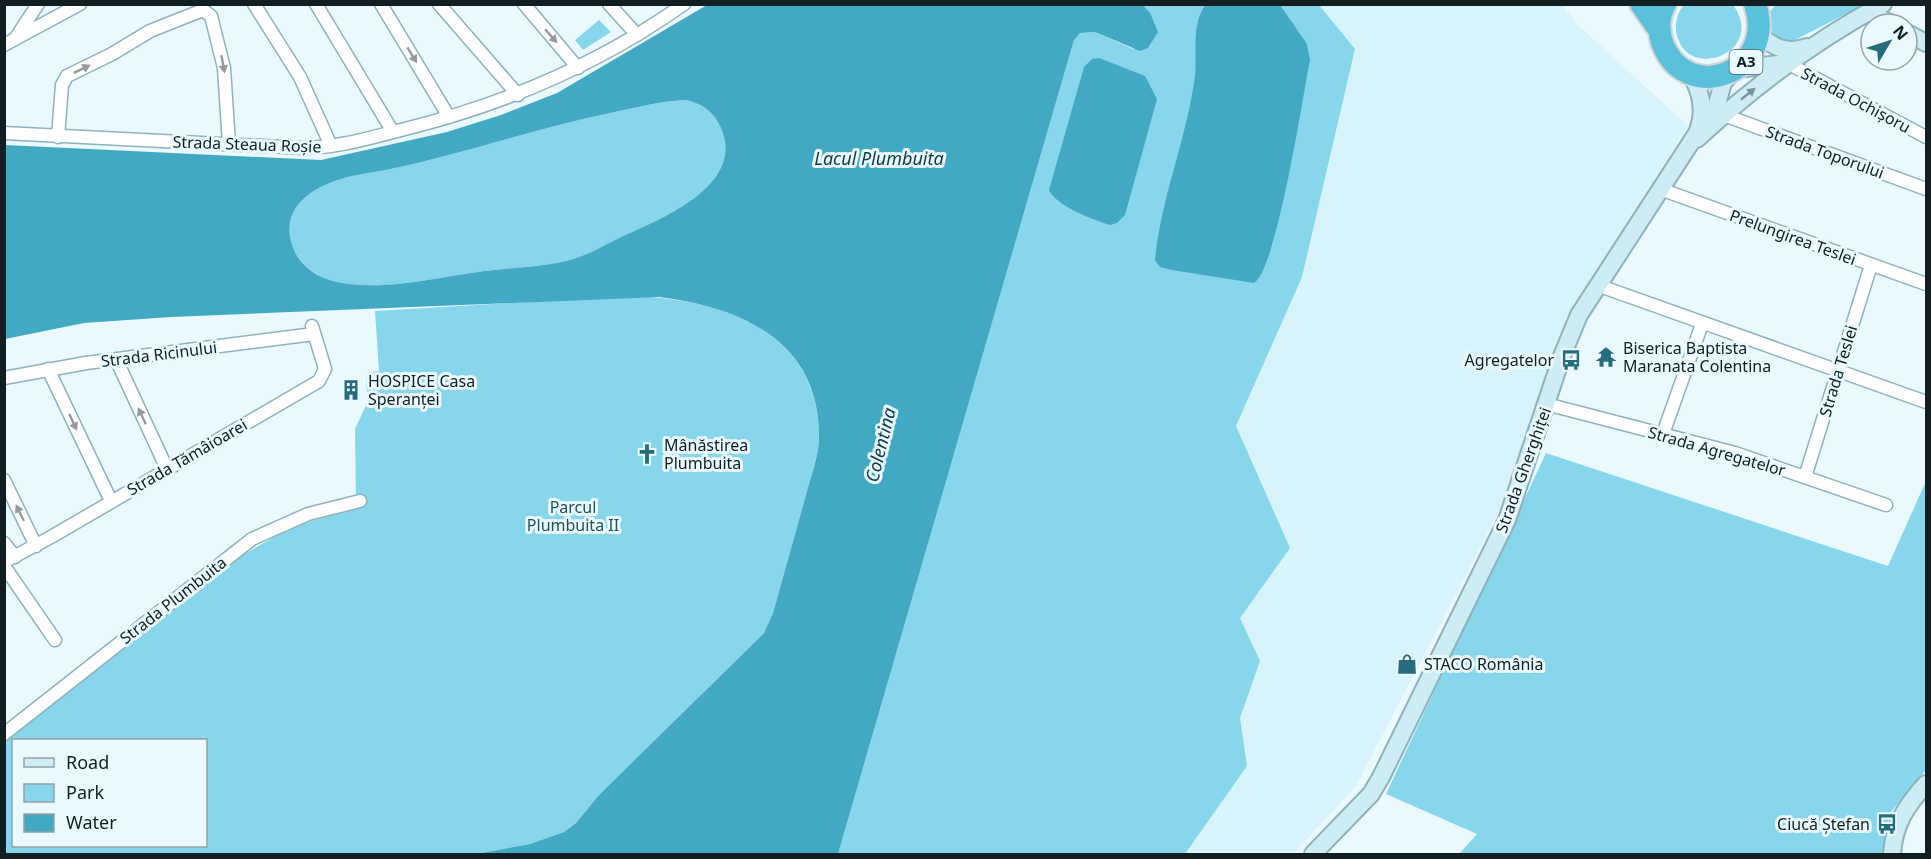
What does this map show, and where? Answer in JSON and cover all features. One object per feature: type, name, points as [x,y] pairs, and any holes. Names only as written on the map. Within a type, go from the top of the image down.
[{"type":"highway","points":[[1641,4],[1660,31],[1672,60],[1689,72]]},
{"type":"highway","points":[[1660,31],[1665,4]]},
{"type":"highway","name":"A3","points":[[1689,72],[1710,77],[1735,70],[1752,54],[1759,15]]},
{"type":"main road","name":"Strada Gherghiței","points":[[1320,853],[1371,794],[1389,761],[1507,520],[1568,340],[1597,285],[1660,189],[1692,144],[1724,115],[1810,46],[1876,8]]},
{"type":"main road","name":"Strada Gherghiței","points":[[1759,15],[1773,45],[1786,51],[1810,46]]},
{"type":"main road","name":"Strada Gherghiței","points":[[1735,70],[1787,63]]},
{"type":"main road","points":[[1711,126],[1723,83],[1735,70]]},
{"type":"main road","name":"Strada Gherghiței","points":[[1689,72],[1698,87],[1703,112],[1692,144]]},
{"type":"main road","points":[[1892,855],[1893,835],[1900,817],[1926,784]]},
{"type":"street","points":[[9,43],[38,4]]},
{"type":"street","points":[[9,43],[80,4]]},
{"type":"street","points":[[254,4],[300,77],[331,146]]},
{"type":"street","points":[[316,4],[393,132]]},
{"type":"street","points":[[381,4],[449,117]]},
{"type":"street","points":[[439,4],[518,95]]},
{"type":"street","points":[[524,4],[578,68]]},
{"type":"street","points":[[609,4],[638,35]]},
{"type":"street","name":"Strada Steaua Roșie","points":[[4,133],[303,148],[331,146],[449,117],[518,95],[578,68],[638,35],[684,4]]},
{"type":"street","points":[[58,137],[62,85],[67,76],[112,54],[150,30],[203,10],[211,16],[224,68],[229,144]]},
{"type":"street","name":"Strada Ochișoru","points":[[1787,63],[1926,137]]},
{"type":"street","name":"Strada Toporului","points":[[1724,115],[1926,189]]},
{"type":"street","name":"Prelungirea Teslei","points":[[1660,189],[1926,284]]},
{"type":"street","name":"Strada Teslei","points":[[1805,477],[1871,265]]},
{"type":"street","points":[[1597,285],[1926,402]]},
{"type":"street","points":[[1663,434],[1702,324]]},
{"type":"street","name":"Strada Ricinului","points":[[4,378],[48,369],[313,330]]},
{"type":"street","name":"Strada Tămâioarei","points":[[10,559],[319,381],[325,369],[313,330]]},
{"type":"street","points":[[116,359],[166,469]]},
{"type":"street","points":[[48,369],[111,501]]},
{"type":"street","name":"Strada Agregatelor","points":[[1546,404],[1735,453],[1886,505]]},
{"type":"street","points":[[4,480],[36,546]]},
{"type":"street","name":"Strada Plumbuita","points":[[4,734],[252,539],[308,514],[360,501]]},
{"type":"street","points":[[4,543],[10,559]]},
{"type":"street","points":[[4,566],[55,640]]},
{"type":"shaded area","points":[[1319,5],[1562,5],[1578,25],[1688,126],[1592,278],[1552,354],[1515,480],[1356,786],[1293,854],[1185,854],[1247,766],[1240,718],[1260,661],[1239,618],[1290,548],[1236,426],[1302,277],[1355,50]]},
{"type":"green space","points":[[1143,5],[1319,5],[1355,49],[1302,277],[1236,426],[1290,548],[1240,618],[1260,661],[1240,718],[1247,766],[1185,854],[838,854],[1074,40],[1079,33],[1095,32],[1133,49],[1150,13]]},
{"type":"green space","points":[[1684,5],[1733,5],[1741,22],[1740,37],[1732,48],[1721,56],[1707,59],[1693,56],[1682,47],[1676,31],[1677,17]]},
{"type":"green space","points":[[1775,5],[1863,5],[1789,43],[1778,40],[1769,27],[1770,12]]},
{"type":"green space","points":[[599,20],[611,32],[583,50],[575,40]]},
{"type":"green space","points":[[685,100],[706,109],[720,126],[725,147],[722,165],[712,182],[678,209],[658,220],[570,260],[408,283],[369,285],[326,279],[306,267],[293,248],[290,226],[293,213],[300,202],[310,193],[336,181],[425,161],[579,120],[657,103]]},
{"type":"green space","name":"Parcul Plumbuita II","points":[[632,296],[665,298],[698,304],[729,313],[757,326],[781,344],[801,368],[814,397],[819,433],[815,464],[773,613],[764,633],[599,795],[576,823],[564,832],[530,844],[476,854],[5,854],[4,743],[239,557],[292,527],[356,508],[355,429],[369,399],[366,387],[367,373],[379,371],[375,311]]},
{"type":"green space","points":[[1546,453],[1888,566],[1926,481],[1926,770],[1890,813],[1882,854],[1459,854],[1477,834],[1386,794]]},
{"type":"water","points":[[1206,4],[1280,5],[1307,44],[1310,60],[1280,216],[1263,271],[1254,283],[1172,270],[1160,267],[1155,260],[1163,213],[1191,99],[1195,76],[1196,29]]},
{"type":"water","name":"Lacul Plumbuita","points":[[707,5],[1143,5],[1150,13],[1158,32],[1148,48],[1140,51],[1095,32],[1080,33],[1074,40],[838,854],[476,854],[530,844],[564,832],[576,823],[599,795],[764,633],[773,613],[815,464],[819,441],[815,401],[804,374],[789,351],[768,334],[744,320],[717,309],[659,297],[171,317],[84,323],[5,339],[5,145],[321,160],[447,132],[501,115],[557,93]],"holes":[[[691,101],[706,109],[720,126],[725,147],[722,165],[712,182],[678,209],[577,258],[538,266],[484,271],[408,283],[369,285],[333,281],[319,276],[301,262],[293,249],[290,226],[293,213],[310,193],[336,181],[425,161],[610,113],[666,102]]]},
{"type":"water","points":[[1099,58],[1145,76],[1157,99],[1125,215],[1117,223],[1110,225],[1067,207],[1059,202],[1049,190],[1084,67],[1092,59]]},
{"type":"place","name":"Biserica Baptista Maranata Colentina","points":[[1606,357]]},
{"type":"place","name":"Agregatelor","points":[[1571,360]]},
{"type":"place","name":"HOSPICE Casa Speranței","points":[[351,390]]},
{"type":"place","name":"Mânăstirea Plumbuita","points":[[647,454]]},
{"type":"place","name":"STACO România","points":[[1407,664]]},
{"type":"place","name":"Ciucă Ștefan","points":[[1887,824]]},
{"type":"water label","name":"Colentina","points":[[881,445]]}]
